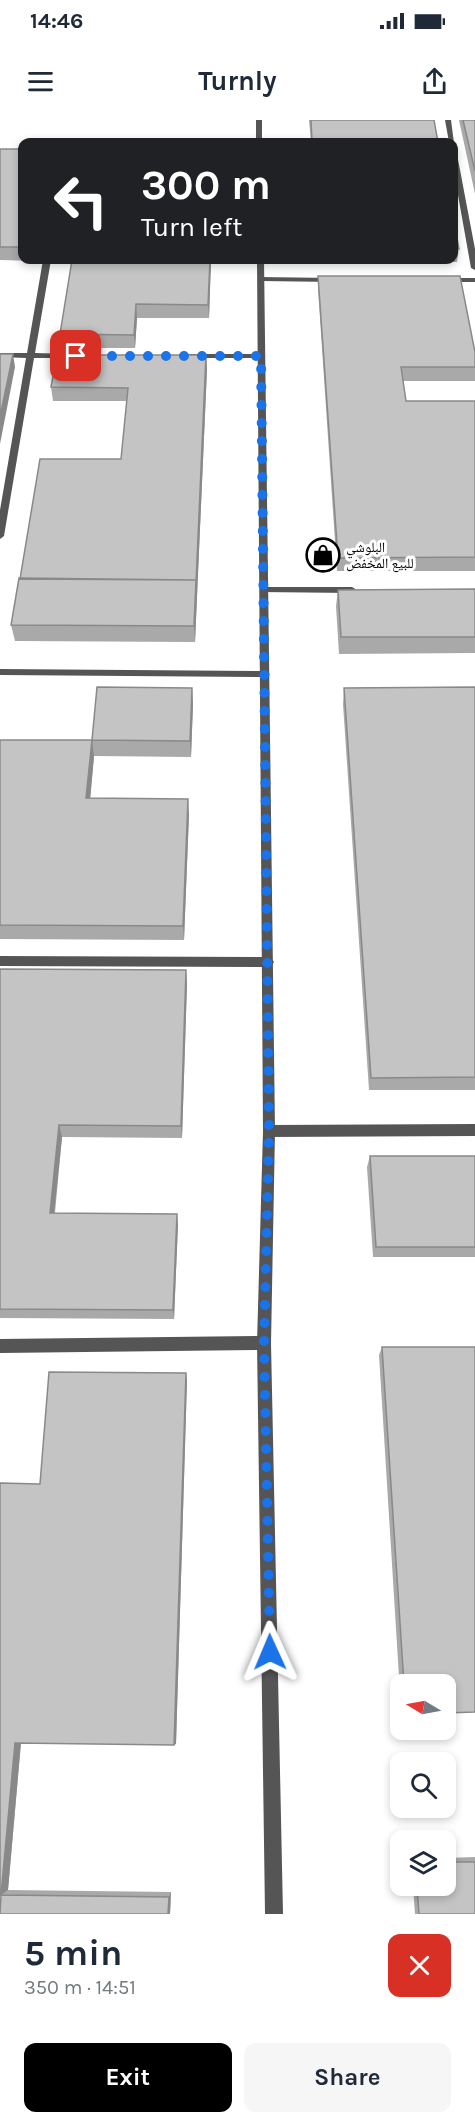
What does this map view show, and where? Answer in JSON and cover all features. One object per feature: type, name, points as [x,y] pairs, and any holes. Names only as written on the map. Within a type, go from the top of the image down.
[{"type":"street","points":[[259,120],[259,138]]},
{"type":"street","points":[[448,120],[451,138]]},
{"type":"street","points":[[458,177],[475,268]]},
{"type":"street","points":[[0,536],[46,264]]},
{"type":"street","points":[[260,264],[269,1131],[264,1343],[274,1914]]},
{"type":"street","points":[[261,279],[344,280]]},
{"type":"street","points":[[439,280],[475,280]]},
{"type":"street","points":[[0,355],[76,356]]},
{"type":"street","points":[[180,356],[261,356]]},
{"type":"street","points":[[263,590],[357,590]]},
{"type":"street","points":[[0,672],[265,674]]},
{"type":"street","points":[[0,961],[268,962]]},
{"type":"street","points":[[269,1131],[475,1130]]},
{"type":"street","points":[[0,1346],[264,1343]]},
{"type":"building","points":[[311,120],[434,120],[437,138],[312,138]]},
{"type":"building","points":[[463,120],[475,120],[475,171]]},
{"type":"building","points":[[0,149],[18,149],[18,247],[0,247]]},
{"type":"building","points":[[71,264],[210,264],[208,305],[136,304],[134,335],[60,334]]},
{"type":"building","points":[[318,276],[460,276],[475,352],[475,367],[401,367],[406,401],[475,401],[475,557],[338,558]]},
{"type":"building","points":[[0,354],[13,354],[0,417]]},
{"type":"building","points":[[57,355],[206,355],[196,583],[196,580],[20,579],[40,459],[121,459],[128,388],[51,387]]},
{"type":"building","points":[[19,578],[196,580],[194,626],[11,625]]},
{"type":"building","points":[[475,589],[475,637],[341,637],[338,590]]},
{"type":"building","points":[[97,687],[192,688],[190,741],[92,740]]},
{"type":"building","points":[[475,687],[475,1077],[371,1078],[344,688]]},
{"type":"building","points":[[0,740],[92,740],[86,798],[188,799],[183,926],[0,925]]},
{"type":"building","points":[[0,969],[186,970],[181,1126],[59,1125],[50,1213],[177,1214],[173,1310],[0,1309]]},
{"type":"building","points":[[370,1156],[475,1156],[475,1247],[376,1247]]},
{"type":"building","points":[[382,1347],[475,1347],[475,1712],[456,1713],[456,1674],[403,1674]]},
{"type":"building","points":[[49,1372],[186,1373],[174,1745],[15,1743],[0,1895],[0,1483],[40,1484]]},
{"type":"building","points":[[456,1862],[475,1862],[475,1914],[419,1914],[418,1896],[456,1896]]},
{"type":"building","points":[[1,1895],[169,1897],[168,1914],[0,1914]]},
{"type":"place","name":"البلوشي للبيع المخفض","points":[[323,555]]},
{"type":"route","points":[[76,356],[261,356],[269,1131],[264,1343],[270,1652]]}]
